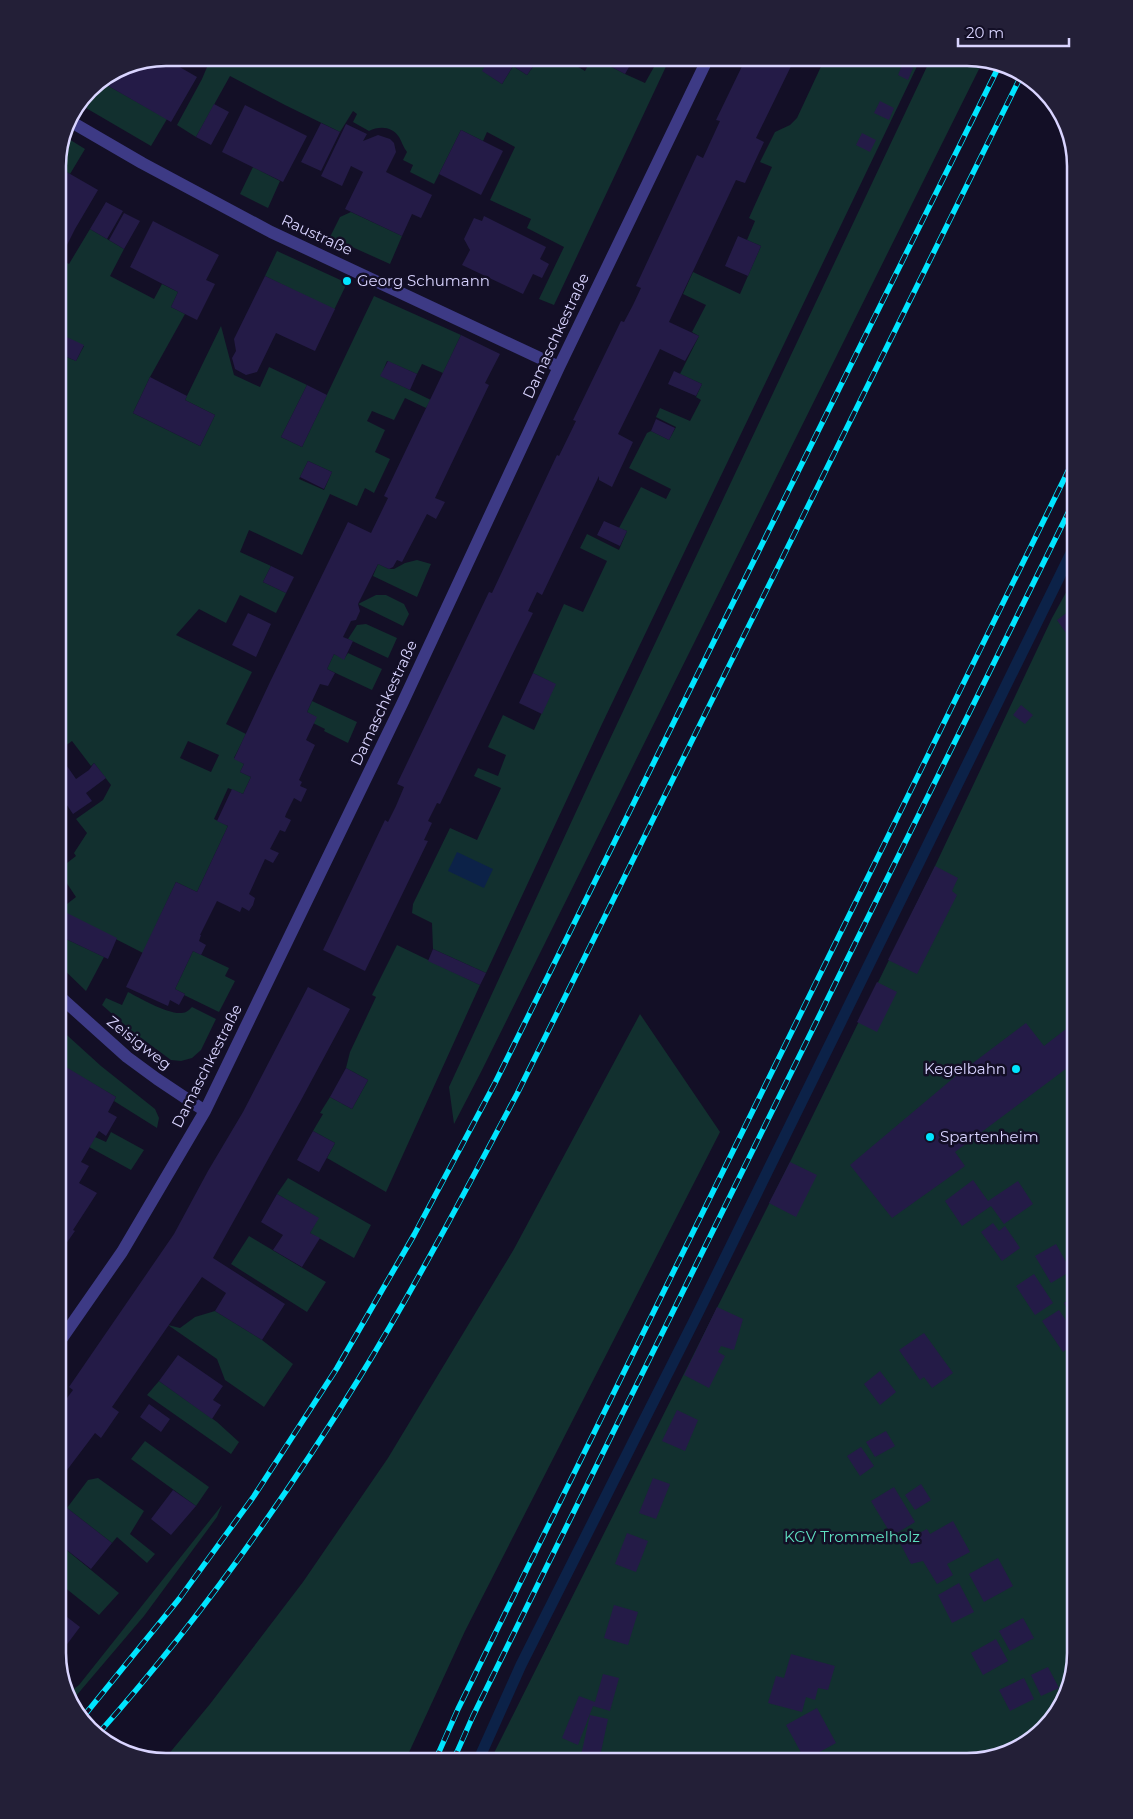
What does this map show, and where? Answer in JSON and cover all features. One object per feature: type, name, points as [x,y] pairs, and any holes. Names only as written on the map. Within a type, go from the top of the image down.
[{"type":"street","name":"Damaschkestraße","points":[[66,1332],[122,1252],[205,1110],[402,704],[558,367],[704,66]]},
{"type":"street","name":"Raustraße","points":[[76,125],[142,163],[271,232],[558,367]]},
{"type":"street","name":"Zeisigweg","points":[[66,1002],[127,1057],[205,1110]]},
{"type":"green space","points":[[207,66],[486,66],[483,71],[502,84],[513,66],[527,75],[533,66],[577,66],[585,71],[588,66],[610,66],[645,83],[655,66],[666,66],[554,305],[539,299],[564,247],[527,228],[531,219],[490,200],[515,147],[487,132],[483,141],[461,130],[434,184],[410,172],[413,165],[403,160],[407,152],[399,137],[393,131],[377,128],[369,131],[353,122],[357,114],[353,111],[340,132],[230,76],[196,137],[177,125]]},
{"type":"green space","points":[[821,66],[917,66],[602,724],[486,973],[433,949],[432,923],[412,913],[413,904],[450,828],[477,840],[501,788],[474,776],[478,768],[498,776],[506,755],[488,747],[503,715],[534,730],[555,684],[533,673],[564,604],[583,612],[607,561],[580,548],[587,534],[619,550],[627,531],[619,528],[641,487],[666,499],[671,489],[629,468],[647,433],[651,431],[669,440],[676,427],[656,417],[660,408],[690,421],[701,400],[696,397],[702,384],[680,374],[699,336],[692,332],[706,305],[683,294],[693,272],[740,294],[761,246],[747,240],[755,221],[749,218],[772,167],[760,162],[775,132],[790,125],[797,118]]},
{"type":"green space","points":[[927,66],[980,67],[454,1124],[449,1087],[593,775]]},
{"type":"green space","points":[[107,85],[167,119],[151,146],[86,108],[91,100]]},
{"type":"green space","points":[[70,140],[85,149],[70,174],[66,172],[66,160]]},
{"type":"green space","points":[[253,167],[280,181],[268,208],[240,194]]},
{"type":"green space","points":[[351,212],[402,236],[390,264],[330,237],[340,217]]},
{"type":"green space","points":[[90,229],[124,249],[110,276],[154,299],[162,284],[178,292],[171,307],[185,314],[150,377],[133,413],[200,446],[215,415],[185,400],[221,326],[234,375],[260,387],[269,367],[307,385],[281,437],[302,447],[374,296],[461,335],[443,373],[422,364],[417,374],[387,361],[381,376],[431,400],[426,408],[405,398],[394,420],[372,411],[367,421],[385,430],[375,452],[390,459],[374,493],[365,488],[357,506],[330,494],[302,555],[249,530],[240,552],[271,566],[263,582],[286,593],[276,613],[240,595],[226,623],[199,609],[176,635],[252,672],[226,724],[246,734],[234,758],[244,764],[240,772],[251,777],[243,794],[228,788],[214,819],[228,826],[197,892],[176,882],[143,953],[66,914],[66,905],[76,897],[66,882],[66,864],[76,856],[74,853],[87,833],[76,819],[103,800],[111,785],[94,763],[91,766],[72,741],[66,745],[66,357],[76,361],[84,346],[66,338],[66,262],[69,264]],"holes":[[[308,461],[332,472],[324,490],[299,479]],[[188,741],[219,755],[211,772],[180,758]]]},
{"type":"green space","points":[[277,251],[347,283],[334,310],[265,276]]},
{"type":"green space","points":[[417,560],[431,564],[417,597],[373,576],[378,564],[394,569],[405,563]]},
{"type":"green space","name":"KGV Trommelholz","points":[[1067,591],[1067,1653],[1066,1666],[1059,1691],[1046,1714],[1028,1732],[999,1747],[973,1753],[494,1753],[790,1162],[935,866],[1052,618]]},
{"type":"green space","points":[[376,595],[386,595],[404,604],[409,614],[403,626],[358,604]]},
{"type":"green space","points":[[366,624],[397,638],[388,658],[348,639],[357,625]]},
{"type":"green space","points":[[348,653],[382,669],[372,690],[327,669],[334,654],[344,659]]},
{"type":"green space","points":[[312,701],[357,722],[348,743],[313,723],[316,717],[307,712]]},
{"type":"green space","points":[[66,939],[104,957],[86,991],[66,972]]},
{"type":"green space","points":[[397,945],[480,985],[386,1192],[327,1158],[335,1143],[313,1131],[323,1114],[320,1113],[330,1097],[352,1109],[368,1080],[346,1068],[350,1052],[376,997],[372,995]]},
{"type":"green space","points":[[193,951],[229,968],[225,976],[235,981],[219,1012],[175,989]]},
{"type":"green space","points":[[128,992],[165,1010],[180,1013],[186,1012],[192,1007],[216,1019],[201,1050],[192,1058],[181,1061],[171,1060],[133,1032],[102,1005],[106,998],[122,1005]]},
{"type":"green space","points":[[640,1014],[720,1132],[465,1631],[409,1753],[170,1753],[210,1704],[303,1582],[388,1458],[514,1249]]},
{"type":"green space","points":[[66,1034],[101,1066],[155,1109],[159,1118],[157,1128],[114,1101],[116,1097],[66,1068]]},
{"type":"green space","points":[[111,1132],[144,1150],[131,1170],[89,1147],[95,1137],[106,1142]]},
{"type":"green space","points":[[288,1178],[371,1225],[354,1258],[310,1233],[318,1218],[277,1194]]},
{"type":"green space","points":[[249,1236],[326,1282],[307,1312],[231,1264]]},
{"type":"green space","points":[[215,1311],[262,1340],[293,1364],[264,1407],[225,1380],[217,1359],[168,1325],[180,1328],[195,1317]]},
{"type":"green space","points":[[159,1381],[217,1422],[239,1442],[231,1454],[147,1395]]},
{"type":"green space","points":[[145,1441],[209,1487],[196,1506],[131,1459]]},
{"type":"green space","points":[[98,1478],[144,1511],[130,1534],[155,1554],[147,1563],[117,1537],[112,1543],[67,1508],[88,1480]]},
{"type":"green space","points":[[222,1505],[217,1517],[144,1616],[76,1696],[74,1689],[79,1685]]},
{"type":"green space","points":[[66,1550],[119,1593],[99,1615],[66,1588]]},
{"type":"water","points":[[457,852],[493,869],[484,888],[448,871]]},
{"type":"building","points":[[160,66],[178,66],[197,77],[171,122],[107,85],[128,74]]},
{"type":"building","points":[[485,66],[513,66],[502,84],[482,71]]},
{"type":"building","points":[[513,66],[533,66],[527,75]]},
{"type":"building","points":[[610,66],[630,66],[625,74]]},
{"type":"building","points":[[742,66],[791,66],[756,138],[764,142],[745,183],[736,180],[669,322],[699,336],[685,361],[660,349],[618,434],[633,442],[612,487],[599,480],[599,476],[542,595],[537,592],[528,611],[533,613],[440,804],[437,803],[428,821],[432,823],[424,840],[428,841],[365,971],[323,950],[385,820],[388,822],[396,806],[404,787],[397,784],[489,592],[492,593],[557,455],[559,456],[576,421],[573,420],[621,321],[624,322],[641,288],[636,286],[697,155],[703,158],[720,121],[716,120]]},
{"type":"building","points":[[902,66],[913,68],[908,80],[898,75]]},
{"type":"building","points":[[880,101],[894,108],[889,120],[874,113]]},
{"type":"building","points":[[214,104],[229,112],[211,145],[196,137]]},
{"type":"building","points":[[245,105],[307,136],[283,182],[222,152]]},
{"type":"building","points":[[321,123],[340,132],[321,171],[301,162]]},
{"type":"building","points":[[346,124],[367,134],[363,141],[378,135],[390,139],[394,143],[396,152],[386,172],[432,195],[421,218],[412,214],[402,236],[345,209],[363,172],[351,166],[342,186],[321,176]]},
{"type":"building","points":[[461,130],[503,151],[481,195],[439,174]]},
{"type":"building","points":[[862,133],[876,140],[870,152],[856,145]]},
{"type":"building","points":[[66,172],[98,190],[66,247]]},
{"type":"building","points":[[106,202],[123,211],[107,239],[90,229]]},
{"type":"building","points":[[124,213],[140,221],[124,249],[109,240]]},
{"type":"building","points":[[484,216],[546,247],[540,259],[549,264],[542,278],[533,274],[523,294],[462,265],[470,250],[464,239],[474,218],[482,221]]},
{"type":"building","points":[[153,221],[219,255],[206,280],[215,284],[197,320],[171,307],[178,292],[130,267]]},
{"type":"building","points":[[738,236],[761,246],[748,276],[725,266]]},
{"type":"building","points":[[265,276],[335,309],[315,351],[276,333],[257,372],[246,375],[235,369],[232,358],[236,351],[234,339]]},
{"type":"building","points":[[461,335],[500,354],[485,383],[489,385],[435,498],[445,502],[436,519],[427,514],[402,562],[397,560],[393,567],[389,569],[378,564],[358,604],[360,611],[356,620],[351,621],[343,637],[353,641],[344,660],[334,654],[327,669],[335,673],[328,686],[320,684],[307,712],[317,717],[306,740],[315,745],[299,780],[302,782],[300,786],[307,789],[301,802],[294,798],[286,814],[285,817],[291,820],[285,832],[280,830],[270,849],[279,853],[273,863],[265,859],[249,894],[255,898],[253,905],[249,911],[242,907],[240,912],[217,901],[200,935],[199,941],[206,945],[201,955],[193,951],[175,989],[185,994],[179,1005],[170,1000],[168,1006],[126,987],[176,882],[197,892],[228,826],[217,821],[232,789],[243,794],[251,777],[240,772],[244,764],[234,759],[270,682],[348,522],[371,533],[388,498],[384,496]]},
{"type":"building","points":[[66,337],[84,345],[76,361],[66,357]]},
{"type":"building","points":[[388,361],[417,374],[410,390],[380,376]]},
{"type":"building","points":[[674,371],[702,384],[696,396],[668,384]]},
{"type":"building","points":[[150,377],[187,396],[185,400],[215,415],[200,446],[133,413]]},
{"type":"building","points":[[307,385],[327,395],[302,447],[281,437]]},
{"type":"building","points":[[656,419],[675,428],[669,440],[651,431]]},
{"type":"building","points":[[308,461],[332,472],[324,489],[300,477]]},
{"type":"building","points":[[604,521],[627,531],[620,546],[597,535]]},
{"type":"building","points":[[271,566],[294,577],[286,593],[263,582]]},
{"type":"building","points":[[248,613],[271,624],[256,657],[232,645]]},
{"type":"building","points":[[1067,613],[1067,635],[1057,620]]},
{"type":"building","points":[[533,673],[556,684],[542,714],[519,703]]},
{"type":"building","points":[[1021,705],[1033,715],[1025,724],[1013,715]]},
{"type":"building","points":[[94,763],[106,778],[86,793],[92,801],[73,814],[66,804],[66,765],[76,779],[89,770]]},
{"type":"building","points":[[935,866],[958,878],[952,891],[957,895],[917,974],[888,960]]},
{"type":"building","points":[[66,912],[117,938],[108,959],[66,939]]},
{"type":"building","points":[[433,949],[486,973],[480,985],[428,961]]},
{"type":"building","points":[[877,982],[897,992],[877,1032],[857,1022]]},
{"type":"building","points":[[308,987],[350,1009],[213,1258],[285,1304],[262,1340],[215,1311],[226,1293],[202,1277],[112,1407],[119,1412],[101,1438],[95,1433],[66,1471],[66,1399],[73,1390],[69,1387],[174,1234],[243,1112]]},
{"type":"building","name":"Spartenheim","points":[[1026,1023],[1044,1046],[1067,1028],[1067,1068],[955,1152],[965,1166],[892,1218],[850,1165],[957,1075]]},
{"type":"building","points":[[66,1067],[116,1097],[108,1112],[117,1117],[106,1136],[99,1131],[81,1162],[89,1166],[79,1183],[97,1193],[73,1230],[75,1231],[66,1244]]},
{"type":"building","points":[[346,1068],[368,1080],[352,1109],[330,1097]]},
{"type":"building","points":[[313,1131],[335,1143],[319,1172],[297,1160]]},
{"type":"building","points":[[790,1162],[817,1175],[796,1217],[769,1203]]},
{"type":"building","points":[[973,1180],[988,1201],[1018,1181],[1033,1204],[1004,1224],[991,1206],[962,1226],[945,1201]]},
{"type":"building","points":[[277,1194],[319,1218],[310,1233],[320,1238],[302,1267],[273,1250],[283,1235],[261,1222]]},
{"type":"building","points":[[993,1223],[999,1231],[1005,1226],[1020,1248],[1002,1261],[981,1232]]},
{"type":"building","points":[[1056,1244],[1067,1264],[1067,1273],[1051,1283],[1035,1256]]},
{"type":"building","points":[[1034,1274],[1053,1303],[1035,1315],[1016,1286]]},
{"type":"building","points":[[717,1307],[743,1319],[734,1350],[721,1346],[718,1352],[725,1356],[709,1388],[684,1375]]},
{"type":"building","points":[[1059,1310],[1067,1322],[1067,1349],[1063,1352],[1042,1321]]},
{"type":"building","points":[[924,1333],[953,1373],[932,1388],[924,1377],[920,1380],[899,1350]]},
{"type":"building","points":[[178,1355],[223,1386],[213,1400],[221,1405],[212,1419],[159,1381]]},
{"type":"building","points":[[880,1371],[896,1392],[880,1405],[864,1384]]},
{"type":"building","points":[[149,1404],[170,1419],[161,1432],[140,1417]]},
{"type":"building","points":[[677,1410],[698,1420],[685,1451],[662,1441]]},
{"type":"building","points":[[886,1431],[895,1446],[875,1457],[866,1442]]},
{"type":"building","points":[[861,1447],[874,1466],[860,1476],[847,1456]]},
{"type":"building","points":[[653,1478],[670,1484],[656,1519],[639,1513]]},
{"type":"building","points":[[921,1484],[931,1500],[915,1510],[905,1495]]},
{"type":"building","points":[[894,1487],[915,1522],[892,1536],[871,1501]]},
{"type":"building","points":[[173,1490],[196,1506],[171,1535],[151,1519]]},
{"type":"building","points":[[67,1508],[112,1543],[91,1569],[66,1549]]},
{"type":"building","points":[[953,1521],[970,1552],[947,1564],[953,1575],[937,1584],[923,1561],[911,1564],[900,1543],[927,1529],[930,1534]]},
{"type":"building","points":[[627,1533],[648,1541],[636,1572],[615,1564]]},
{"type":"building","points":[[998,1558],[1013,1586],[984,1602],[969,1574]]},
{"type":"building","points":[[959,1583],[974,1612],[952,1623],[938,1595]]},
{"type":"building","points":[[614,1605],[638,1612],[628,1645],[604,1638]]},
{"type":"building","points":[[66,1616],[80,1627],[66,1646]]},
{"type":"building","points":[[1023,1618],[1034,1638],[1010,1651],[999,1631]]},
{"type":"building","points":[[996,1639],[1008,1661],[983,1675],[971,1653]]},
{"type":"building","points":[[791,1654],[835,1666],[828,1690],[818,1688],[815,1700],[806,1697],[802,1712],[768,1703],[776,1676],[784,1678]]},
{"type":"building","points":[[1048,1667],[1059,1688],[1041,1696],[1031,1675]]},
{"type":"building","points":[[603,1674],[619,1678],[610,1711],[593,1706],[578,1745],[562,1738],[579,1696],[595,1702]]},
{"type":"building","points":[[1024,1678],[1034,1699],[1010,1711],[999,1690]]},
{"type":"building","points":[[817,1708],[836,1743],[818,1753],[801,1753],[786,1725]]},
{"type":"building","points":[[590,1715],[608,1719],[601,1753],[582,1753]]},
{"type":"waterway","points":[[482,1753],[521,1665],[695,1319],[1067,561]]},
{"type":"railway","points":[[86,1713],[179,1599],[254,1496],[337,1368],[414,1235],[495,1083],[996,71]]},
{"type":"railway","points":[[102,1729],[203,1607],[299,1473],[358,1380],[420,1274],[517,1094],[1018,81]]},
{"type":"railway","points":[[439,1753],[458,1709],[1067,473]]},
{"type":"railway","points":[[457,1753],[473,1716],[1067,515]]},
{"type":"place","name":"Georg Schumann","points":[[347,281]]},
{"type":"place","name":"Kegelbahn","points":[[1016,1069]]},
{"type":"place","name":"Spartenheim","points":[[930,1137]]}]
